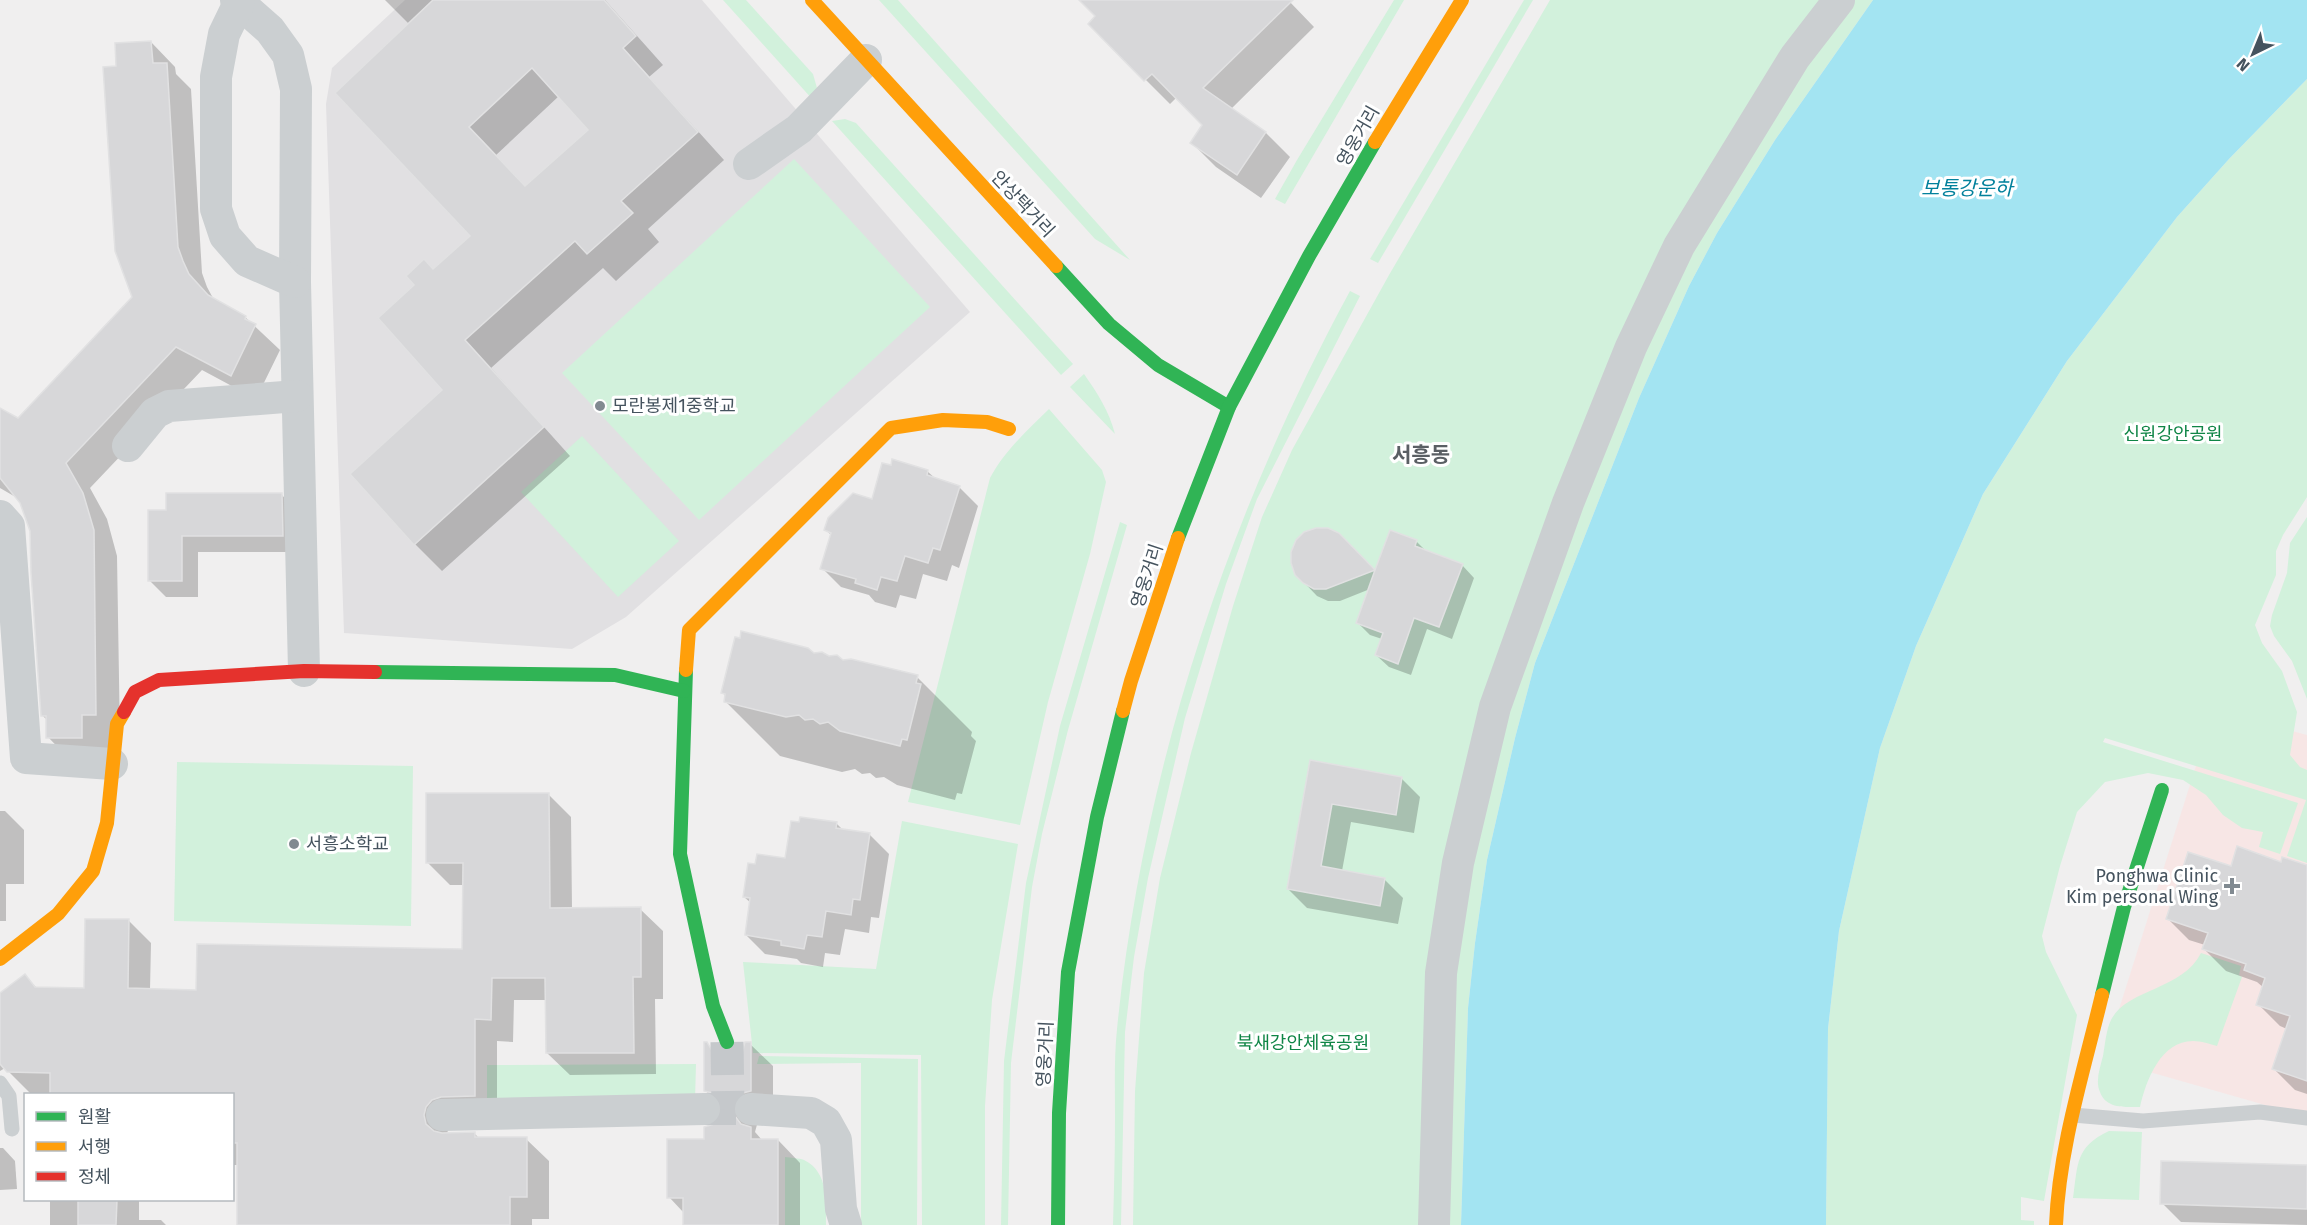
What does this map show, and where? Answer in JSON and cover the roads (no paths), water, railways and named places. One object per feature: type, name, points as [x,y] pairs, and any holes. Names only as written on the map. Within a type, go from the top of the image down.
[{"type":"street","name":"안상택거리","points":[[812,0],[1109,324],[1158,365],[1229,407]]},
{"type":"street","name":"영웅거리","points":[[1058,1225],[1059,1113],[1068,972],[1097,816],[1131,681],[1174,549],[1229,407],[1309,256],[1417,71],[1462,0]]},
{"type":"street","points":[[1434,1225],[1442,973],[1458,863],[1495,707],[1568,503],[1631,347],[1679,246],[1796,57],[1839,0]]},
{"type":"street","points":[[295,282],[247,261],[225,236],[216,209],[216,77],[224,34],[238,2],[270,30],[288,55],[296,88],[295,282],[304,671]]},
{"type":"street","points":[[749,164],[799,129],[866,60]]},
{"type":"street","points":[[128,446],[155,413],[169,406],[297,396]]},
{"type":"street","points":[[727,1042],[713,1006],[680,854],[684,691],[689,630],[891,428],[943,420],[987,422],[1009,429]]},
{"type":"street","points":[[0,516],[9,526],[10,680],[26,758],[112,764]]},
{"type":"street","points":[[0,959],[58,914],[93,872],[107,823],[117,724],[135,692],[159,680],[304,671],[615,675],[684,691]]},
{"type":"street","points":[[2056,1225],[2057,1202],[2073,1115],[2124,907],[2162,790]]},
{"type":"street","points":[[442,1115],[704,1109]]},
{"type":"street","points":[[751,1109],[811,1113],[826,1122],[836,1140],[841,1209],[846,1225]]},
{"type":"lane","points":[[0,1083],[9,1096],[12,1129]]},
{"type":"lane","points":[[2073,1115],[2143,1121],[2260,1112],[2307,1118]]},
{"type":"water","name":"보통강운하","points":[[1873,0],[2307,0],[2307,79],[2229,159],[2177,217],[2067,361],[1983,494],[1916,646],[1880,748],[1839,931],[1828,1029],[1826,1225],[1461,1225],[1468,1008],[1475,943],[1487,860],[1535,663],[1639,398],[1689,286],[1717,233],[1775,140]]},
{"type":"tunnel","points":[[727,1042],[728,1109]]},
{"type":"tunnel","points":[[704,1109],[751,1109]]},
{"type":"place","name":"모란봉제1중학교","points":[[600,406]]},
{"type":"place","name":"서흥소학교","points":[[294,844]]},
{"type":"place","name":"Ponghwa Clinic Kim personal Wing","points":[[2232,886]]},
{"type":"district","name":"서흥동","points":[[1421,455]]},
{"type":"park label","name":"신원강안공원","points":[[2173,434]]},
{"type":"park label","name":"북새강안체육공원","points":[[1303,1043]]}]
